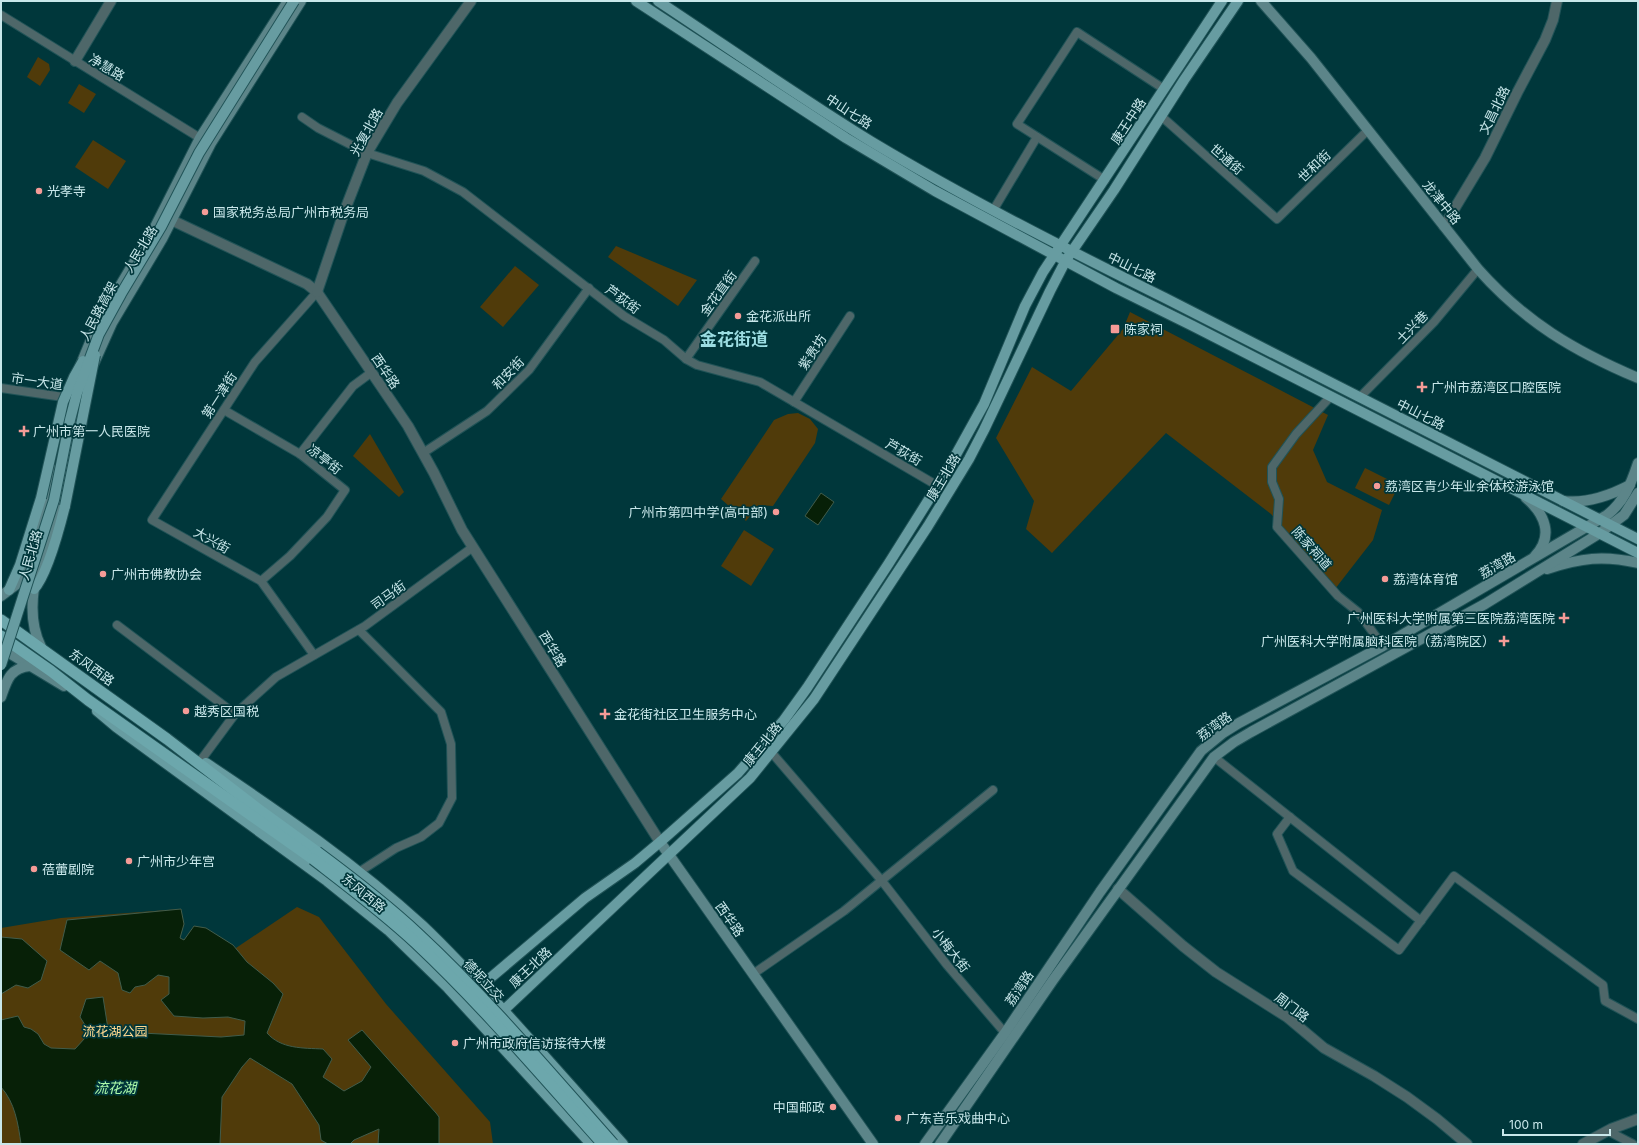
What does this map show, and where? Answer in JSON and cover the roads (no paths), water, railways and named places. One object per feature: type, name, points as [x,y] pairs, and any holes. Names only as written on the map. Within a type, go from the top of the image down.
[{"type":"highway","name":"东风西路","points":[[1,620],[41,647],[167,739],[262,812],[315,856]]},
{"type":"highway","name":"东风西路","points":[[1,636],[88,700],[315,856]]},
{"type":"highway","name":"德坭立交","points":[[315,856],[439,965],[470,997],[603,1144]]},
{"type":"highway","name":"德坭立交","points":[[315,856],[387,907],[443,958],[487,1003],[613,1144]]},
{"type":"main road","name":"人民北路","points":[[5,593],[18,584],[30,558],[47,504],[70,398],[78,370],[98,323],[161,216],[200,138],[288,1]]},
{"type":"main road","name":"人民路高架","points":[[1,665],[54,500],[77,393],[99,334],[121,294],[161,228],[199,153],[294,1]]},
{"type":"main road","name":"人民北路","points":[[41,647],[36,638],[33,625],[34,589],[38,568],[58,505],[80,406],[92,369],[115,316],[172,220],[211,143],[301,1]]},
{"type":"main road","name":"中山七路","points":[[636,1],[876,156],[935,191],[1116,288],[1638,553]]},
{"type":"main road","name":"中山七路","points":[[658,1],[856,132],[908,162],[1122,277],[1638,539]]},
{"type":"main road","name":"康王中路","points":[[1055,254],[1222,1]]},
{"type":"main road","name":"康王中路","points":[[1072,251],[1114,190],[1161,116],[1238,1]]},
{"type":"main road","name":"龙津中路","points":[[1260,1],[1303,48],[1478,269],[1507,299],[1546,330],[1571,346],[1638,378]]},
{"type":"main road","name":"康王北路","points":[[504,1010],[750,778],[772,753],[814,698],[954,484],[977,446],[1050,290],[1072,251]]},
{"type":"main road","name":"康王北路","points":[[482,985],[585,898],[635,863],[660,842],[738,772],[784,720],[807,688],[938,486],[976,419],[996,378],[1025,306],[1035,286],[1055,254]]},
{"type":"main road","points":[[1116,288],[1122,277]]},
{"type":"main road","points":[[5,593],[20,565],[41,498],[63,402],[74,377],[99,334]]},
{"type":"main road","points":[[18,584],[34,589],[39,584],[59,528],[65,506],[99,334]]},
{"type":"main road","name":"荔湾路","points":[[925,1144],[1005,1033],[1108,880],[1201,751],[1210,742],[1257,713],[1383,646],[1589,527],[1615,509],[1630,485],[1638,463]]},
{"type":"main road","points":[[1561,501],[1578,502],[1592,500],[1608,495],[1630,485]]},
{"type":"main road","points":[[1518,491],[1534,504],[1542,517],[1545,526],[1545,541],[1529,562]]},
{"type":"main road","name":"荔湾路","points":[[940,1144],[1053,980],[1214,757],[1234,742],[1485,604],[1600,533],[1624,515],[1638,492]]},
{"type":"main road","points":[[1523,580],[1549,568],[1584,559],[1611,558],[1638,563]]},
{"type":"main road","points":[[1,648],[88,700]]},
{"type":"main road","points":[[1,697],[11,674],[16,669],[30,666]]},
{"type":"main road","name":"东风西路","points":[[88,700],[99,713],[116,728],[346,895],[388,930],[420,959],[474,1015],[591,1144]]},
{"type":"main road","name":"东风西路","points":[[167,739],[201,760],[296,825],[359,872],[408,913],[482,985],[623,1144]]},
{"type":"main road","name":"西华路","points":[[660,842],[873,1144]]},
{"type":"main road","points":[[482,985],[474,1015],[504,1010]]},
{"type":"street","points":[[75,61],[111,1]]},
{"type":"street","name":"光复北路","points":[[317,292],[343,214],[367,153],[398,103],[470,1]]},
{"type":"street","name":"文昌北路","points":[[1444,226],[1485,158],[1516,93],[1545,40],[1553,20],[1557,1]]},
{"type":"street","name":"净慧路","points":[[1,14],[200,138]]},
{"type":"street","points":[[1105,180],[1017,124],[1077,32],[1164,89]]},
{"type":"street","name":"世通街","points":[[1161,116],[1277,219]]},
{"type":"street","name":"芦荻街","points":[[302,117],[318,128],[367,153],[424,171],[463,192],[624,316],[664,340],[686,359],[705,368],[760,382],[938,486]]},
{"type":"street","name":"世和街","points":[[1277,219],[1368,131]]},
{"type":"street","points":[[994,209],[1037,137]]},
{"type":"street","name":"西华路","points":[[161,216],[307,284],[317,292],[408,426],[462,530],[660,842]]},
{"type":"street","name":"金花直街","points":[[686,359],[755,261]]},
{"type":"street","name":"土兴巷","points":[[1360,397],[1434,322],[1478,269]]},
{"type":"street","name":"和安街","points":[[423,454],[487,411],[529,370],[589,288]]},
{"type":"street","name":"第一津街","points":[[152,520],[255,362],[317,292]]},
{"type":"street","name":"紫贵坊","points":[[794,402],[850,316]]},
{"type":"street","points":[[300,454],[353,386],[372,372]]},
{"type":"street","name":"市一大道","points":[[1,388],[70,398]]},
{"type":"street","name":"陈家祠道","points":[[1331,396],[1296,434],[1272,467],[1272,482],[1279,500],[1277,527],[1338,596],[1358,612],[1383,646]]},
{"type":"street","name":"凉亭街","points":[[224,410],[300,454],[345,490],[326,517],[290,556],[261,581]]},
{"type":"street","name":"大兴街","points":[[152,520],[261,581]]},
{"type":"street","name":"司马街","points":[[201,760],[235,714],[276,676],[359,630],[473,547]]},
{"type":"street","points":[[261,581],[314,655]]},
{"type":"street","points":[[117,625],[235,714]]},
{"type":"street","points":[[359,630],[440,712],[452,744],[452,798],[439,823],[421,837],[396,848],[359,872]]},
{"type":"street","name":"小梅大街","points":[[772,753],[882,881],[947,966],[1005,1033]]},
{"type":"street","points":[[1214,757],[1421,921]]},
{"type":"street","points":[[753,974],[844,911],[993,790]]},
{"type":"street","points":[[1290,817],[1277,834],[1293,871],[1399,950],[1454,876],[1603,985],[1605,1001],[1638,1019]]},
{"type":"street","points":[[681,823],[679,830],[681,834],[685,836],[691,834]]},
{"type":"street","name":"周门路","points":[[1108,880],[1183,946],[1211,968],[1286,1017],[1324,1048],[1374,1076],[1407,1097],[1467,1144]]},
{"type":"street","points":[[420,959],[438,941]]},
{"type":"street","points":[[540,1086],[557,1070]]},
{"type":"street","points":[[1582,1144],[1608,1131],[1638,1119]]},
{"type":"street","points":[[1608,1131],[1633,1144]]},
{"type":"water","points":[[821,493],[834,502],[818,525],[805,516]]},
{"type":"water","name":"流花湖","points":[[181,909],[184,924],[180,938],[184,940],[194,926],[206,928],[233,945],[247,962],[273,983],[283,994],[267,1033],[279,1042],[293,1047],[323,1049],[332,1059],[323,1077],[344,1091],[362,1081],[371,1067],[348,1040],[362,1030],[439,1117],[439,1144],[378,1144],[379,1129],[354,1140],[350,1144],[328,1144],[321,1140],[319,1125],[292,1084],[250,1058],[242,1067],[222,1097],[220,1144],[21,1144],[13,1107],[6,1093],[1,1087],[1,1020],[18,1016],[24,1027],[31,1029],[38,1034],[44,1044],[51,1048],[75,1049],[85,1038],[85,1025],[80,1017],[86,999],[103,997],[108,1029],[121,1032],[221,1037],[244,1035],[245,1021],[228,1017],[203,1018],[174,1016],[161,1000],[169,994],[169,977],[158,975],[145,985],[135,987],[130,993],[122,990],[118,973],[100,961],[89,970],[60,950],[67,920]]},
{"type":"water","points":[[1,937],[22,939],[47,961],[41,980],[28,988],[16,985],[1,994]]},
{"type":"place","name":"光孝寺","points":[[39,191]]},
{"type":"place","name":"国家税务总局广州市税务局","points":[[205,212]]},
{"type":"place","name":"金花派出所","points":[[738,316]]},
{"type":"place","name":"陈家祠","points":[[1115,329]]},
{"type":"place","name":"广州市荔湾区口腔医院","points":[[1422,387]]},
{"type":"place","name":"广州市第一人民医院","points":[[24,431]]},
{"type":"place","name":"荔湾区青少年业余体校游泳馆","points":[[1377,486]]},
{"type":"place","name":"广州市第四中学(高中部)","points":[[776,512]]},
{"type":"place","name":"广州市佛教协会","points":[[103,574]]},
{"type":"place","name":"荔湾体育馆","points":[[1385,579]]},
{"type":"place","name":"广州医科大学附属第三医院荔湾医院","points":[[1564,618]]},
{"type":"place","name":"广州医科大学附属脑科医院（荔湾院区）","points":[[1504,641]]},
{"type":"place","name":"越秀区国税","points":[[186,711]]},
{"type":"place","name":"金花街社区卫生服务中心","points":[[605,714]]},
{"type":"place","name":"广州市少年宫","points":[[129,861]]},
{"type":"place","name":"蓓蕾剧院","points":[[34,869]]},
{"type":"place","name":"广州市政府信访接待大楼","points":[[455,1043]]},
{"type":"place","name":"中国邮政","points":[[833,1107]]},
{"type":"place","name":"广东音乐戏曲中心","points":[[898,1118]]},
{"type":"district","name":"金花街道","points":[[734,339]]},
{"type":"park label","name":"流花湖公园","points":[[115,1031]]}]
